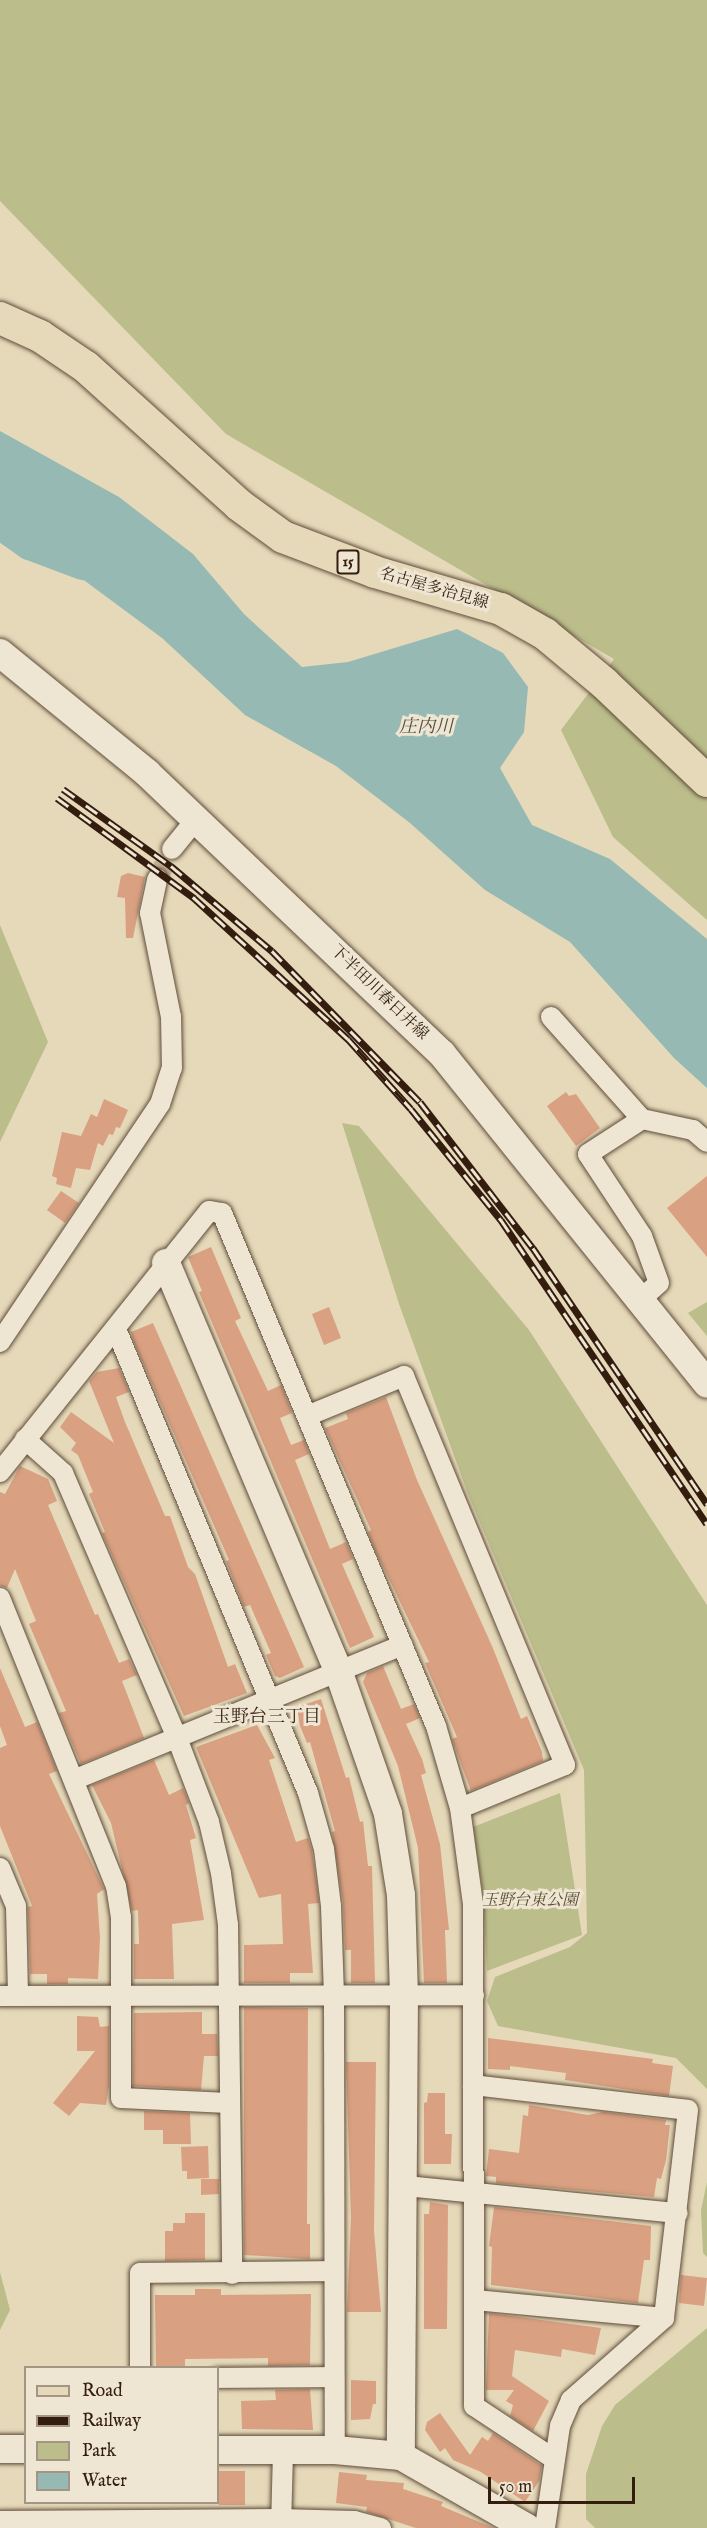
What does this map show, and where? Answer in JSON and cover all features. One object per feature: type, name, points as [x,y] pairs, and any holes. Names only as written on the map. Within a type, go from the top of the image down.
[{"type":"main road","name":"名古屋多治見線","points":[[0,318],[40,336],[86,367],[239,505],[283,537],[375,572],[501,609],[545,634],[707,781]]},
{"type":"street","name":"下半田川春日井線","points":[[0,653],[147,772],[442,1054],[707,1384]]},
{"type":"street","points":[[172,849],[196,819]]},
{"type":"street","points":[[0,1342],[160,1104],[172,1068],[171,1017],[150,913],[158,879]]},
{"type":"street","points":[[551,1017],[642,1119],[693,1130],[707,1142]]},
{"type":"street","points":[[640,1300],[659,1283],[642,1236],[588,1154],[642,1119]]},
{"type":"street","points":[[0,1472],[209,1210],[222,1213],[403,1646],[435,1726],[460,1808],[473,1904],[474,2406],[554,2459]]},
{"type":"street","points":[[166,1263],[339,1673],[388,1814],[401,1895],[404,1996],[406,2186],[401,2456]]},
{"type":"street","points":[[116,1329],[271,1701],[308,1794],[324,1849],[331,1906],[334,1996],[332,2271],[334,2450]]},
{"type":"street","points":[[307,1416],[404,1376],[565,1765],[460,1808]]},
{"type":"street","points":[[26,1439],[63,1473],[177,1738],[209,1822],[221,1873],[228,1926],[232,2274]]},
{"type":"street","points":[[0,1598],[76,1779],[116,1886],[122,1996],[121,2098],[229,2103]]},
{"type":"street","points":[[76,1779],[403,1646]]},
{"type":"street","points":[[0,1868],[16,1906],[9,1996],[474,1995]]},
{"type":"street","points":[[473,2085],[688,2110],[678,2213],[664,2318],[572,2400],[560,2426],[545,2528]]},
{"type":"street","points":[[406,2186],[678,2213]]},
{"type":"street","points":[[140,2366],[140,2273],[232,2274],[332,2271]]},
{"type":"street","points":[[475,2300],[664,2318]]},
{"type":"street","points":[[219,2378],[334,2377]]},
{"type":"street","points":[[0,2449],[24,2449]]},
{"type":"street","points":[[219,2450],[334,2450],[401,2456],[527,2528]]},
{"type":"street","points":[[281,2523],[283,2451]]},
{"type":"street","points":[[0,2521],[172,2525],[354,2521],[381,2528]]},
{"type":"green space","points":[[0,0],[707,0],[707,920],[613,837],[561,730],[614,659],[226,434],[0,201]]},
{"type":"green space","points":[[0,925],[48,1042],[0,1142]]},
{"type":"green space","points":[[342,1123],[359,1126],[529,1330],[707,1605],[707,2089],[676,2058],[498,2026],[487,2001],[495,1977],[570,1947],[587,1933],[584,1770],[468,1494],[399,1304]]},
{"type":"green space","points":[[707,1302],[707,1336],[688,1313]]},
{"type":"green space","name":"玉野台東公園","points":[[560,1793],[582,1935],[487,1971],[483,1893],[473,1827]]},
{"type":"green space","points":[[707,2182],[707,2257],[703,2253],[701,2210]]},
{"type":"green space","points":[[0,2272],[10,2310],[0,2330]]},
{"type":"green space","points":[[707,2328],[707,2528],[595,2528],[586,2519],[586,2474],[602,2426],[615,2405]]},
{"type":"water","name":"庄内川","points":[[0,431],[119,497],[193,554],[244,614],[302,667],[348,662],[457,629],[503,653],[528,687],[524,732],[500,768],[532,825],[610,859],[707,939],[707,1088],[674,1058],[570,942],[485,890],[410,823],[336,766],[245,715],[162,638],[0,518]]},
{"type":"building","points":[[128,873],[145,877],[133,938],[126,938],[125,898],[117,897],[121,876]]},
{"type":"building","points":[[566,1092],[569,1096],[576,1094],[600,1128],[576,1146],[547,1106]]},
{"type":"building","points":[[104,1099],[128,1110],[120,1128],[116,1127],[113,1135],[109,1134],[103,1146],[98,1143],[90,1170],[76,1168],[71,1188],[56,1184],[57,1178],[52,1176],[62,1132],[81,1136],[91,1114],[97,1117]]},
{"type":"building","points":[[707,1176],[707,1257],[667,1208]]},
{"type":"building","points":[[61,1191],[79,1203],[65,1223],[47,1210]]},
{"type":"building","points":[[211,1247],[241,1318],[235,1321],[268,1391],[281,1385],[292,1413],[280,1418],[291,1445],[304,1440],[309,1454],[295,1460],[330,1549],[346,1542],[353,1559],[342,1564],[374,1637],[350,1648],[199,1292],[202,1291],[188,1257]]},
{"type":"building","points":[[329,1307],[341,1338],[324,1345],[312,1314]]},
{"type":"building","points":[[153,1323],[304,1667],[280,1678],[275,1676],[266,1655],[271,1653],[250,1605],[244,1607],[226,1561],[229,1560],[134,1342],[131,1332]]},
{"type":"building","points":[[119,1368],[129,1392],[116,1397],[125,1422],[165,1516],[170,1516],[188,1567],[195,1574],[228,1667],[235,1664],[247,1693],[184,1716],[102,1533],[105,1532],[89,1494],[93,1492],[78,1455],[71,1450],[76,1443],[60,1427],[71,1412],[114,1443],[89,1381],[97,1372]]},
{"type":"building","points":[[386,1397],[417,1480],[492,1646],[521,1719],[527,1716],[542,1752],[543,1761],[471,1791],[452,1739],[457,1737],[425,1663],[429,1662],[375,1550],[368,1532],[371,1530],[325,1428],[348,1419],[346,1413]]},
{"type":"building","points":[[20,1466],[48,1479],[57,1501],[48,1505],[95,1615],[98,1614],[119,1663],[129,1659],[137,1675],[122,1681],[144,1738],[81,1764],[59,1713],[66,1711],[29,1624],[36,1621],[15,1569],[7,1588],[0,1586],[0,1492],[5,1494]]},
{"type":"building","points":[[383,1666],[401,1709],[414,1704],[420,1718],[406,1724],[426,1773],[421,1775],[440,1844],[449,1930],[445,1930],[447,1983],[424,1983],[418,1848],[398,1766],[363,1682],[367,1673]]},
{"type":"building","points":[[0,1668],[25,1727],[37,1722],[57,1771],[49,1774],[104,1889],[97,1894],[100,1938],[98,1979],[68,1978],[68,1984],[47,1984],[47,1974],[30,1974],[28,1907],[32,1906],[0,1826],[0,1748],[7,1745],[0,1726]]},
{"type":"building","points":[[321,1699],[346,1778],[349,1777],[360,1822],[363,1821],[368,1866],[372,1866],[375,1983],[351,1983],[351,1950],[345,1950],[343,1902],[332,1832],[335,1831],[310,1742],[307,1743],[300,1726],[297,1707]]},
{"type":"building","points":[[257,1725],[275,1758],[269,1760],[296,1842],[308,1838],[319,1903],[308,1904],[313,1973],[290,1973],[290,1983],[244,1983],[244,1945],[283,1944],[281,1894],[259,1898],[196,1747]]},
{"type":"building","points":[[154,1760],[169,1795],[183,1788],[189,1803],[186,1805],[196,1838],[190,1840],[204,1920],[172,1924],[174,1979],[134,1979],[134,1944],[139,1944],[138,1910],[132,1911],[111,1823],[92,1785]]},
{"type":"building","points":[[244,2007],[308,2008],[307,2224],[310,2224],[310,2259],[244,2255]]},
{"type":"building","points":[[202,2012],[202,2034],[217,2034],[218,2056],[204,2056],[201,2090],[133,2086],[134,2013]]},
{"type":"building","points":[[77,2016],[98,2017],[100,2027],[109,2026],[109,2086],[106,2105],[80,2103],[69,2116],[53,2103],[95,2051],[77,2051]]},
{"type":"building","points":[[488,2038],[653,2059],[652,2063],[673,2066],[669,2096],[565,2080],[566,2073],[510,2066],[510,2070],[488,2069]]},
{"type":"building","points":[[346,2062],[376,2062],[374,2231],[381,2312],[347,2312],[351,2218]]},
{"type":"building","points":[[428,2093],[445,2093],[445,2134],[452,2134],[451,2164],[424,2164],[424,2103],[427,2102]]},
{"type":"building","points":[[529,2105],[588,2115],[603,2112],[666,2120],[665,2125],[670,2125],[666,2160],[661,2179],[657,2178],[654,2197],[496,2183],[496,2177],[486,2176],[489,2149],[519,2153],[523,2115],[528,2116]]},
{"type":"building","points":[[144,2111],[190,2113],[191,2144],[163,2144],[163,2130],[144,2130]]},
{"type":"building","points":[[208,2146],[209,2178],[187,2179],[187,2171],[182,2171],[181,2147]]},
{"type":"building","points":[[201,2179],[219,2179],[219,2194],[201,2195]]},
{"type":"building","points":[[430,2202],[448,2205],[447,2329],[424,2329],[424,2214],[429,2214]]},
{"type":"building","points":[[494,2207],[651,2226],[650,2260],[644,2260],[638,2303],[491,2285],[492,2247],[489,2246]]},
{"type":"building","points":[[185,2213],[205,2213],[205,2260],[165,2261],[165,2231],[173,2231],[173,2223],[185,2223]]},
{"type":"building","points":[[681,2275],[707,2278],[704,2306],[679,2303]]},
{"type":"building","points":[[195,2289],[221,2289],[221,2295],[311,2294],[310,2365],[268,2366],[268,2358],[185,2359],[185,2366],[156,2366],[155,2295],[195,2295]]},
{"type":"building","points":[[489,2313],[601,2328],[595,2355],[562,2349],[561,2357],[515,2350],[512,2376],[549,2401],[533,2431],[510,2416],[513,2405],[506,2401],[514,2390],[486,2390]]},
{"type":"building","points":[[351,2380],[376,2381],[376,2404],[373,2404],[370,2419],[351,2420]]},
{"type":"building","points":[[310,2389],[313,2430],[242,2429],[241,2401],[276,2400],[275,2390]]},
{"type":"building","points":[[440,2413],[470,2455],[482,2437],[488,2441],[493,2433],[542,2466],[539,2481],[525,2502],[481,2472],[453,2460],[445,2448],[440,2452],[425,2430],[427,2422]]},
{"type":"building","points":[[219,2471],[245,2471],[245,2505],[219,2505]]},
{"type":"building","points":[[339,2472],[367,2475],[366,2480],[404,2483],[403,2489],[443,2502],[441,2506],[494,2528],[416,2528],[366,2512],[367,2507],[336,2503]]},
{"type":"waterway","name":"庄内川","points":[[0,522],[30,543],[83,563]]},
{"type":"tunnel","points":[[157,879],[172,849]]},
{"type":"railway","points":[[63,789],[171,866],[272,951],[420,1102],[533,1248],[707,1504]]},
{"type":"railway","points":[[57,798],[194,898],[348,1039],[411,1109],[501,1220],[707,1524]]},
{"type":"district","name":"玉野台三丁目","points":[[267,1718]]}]
